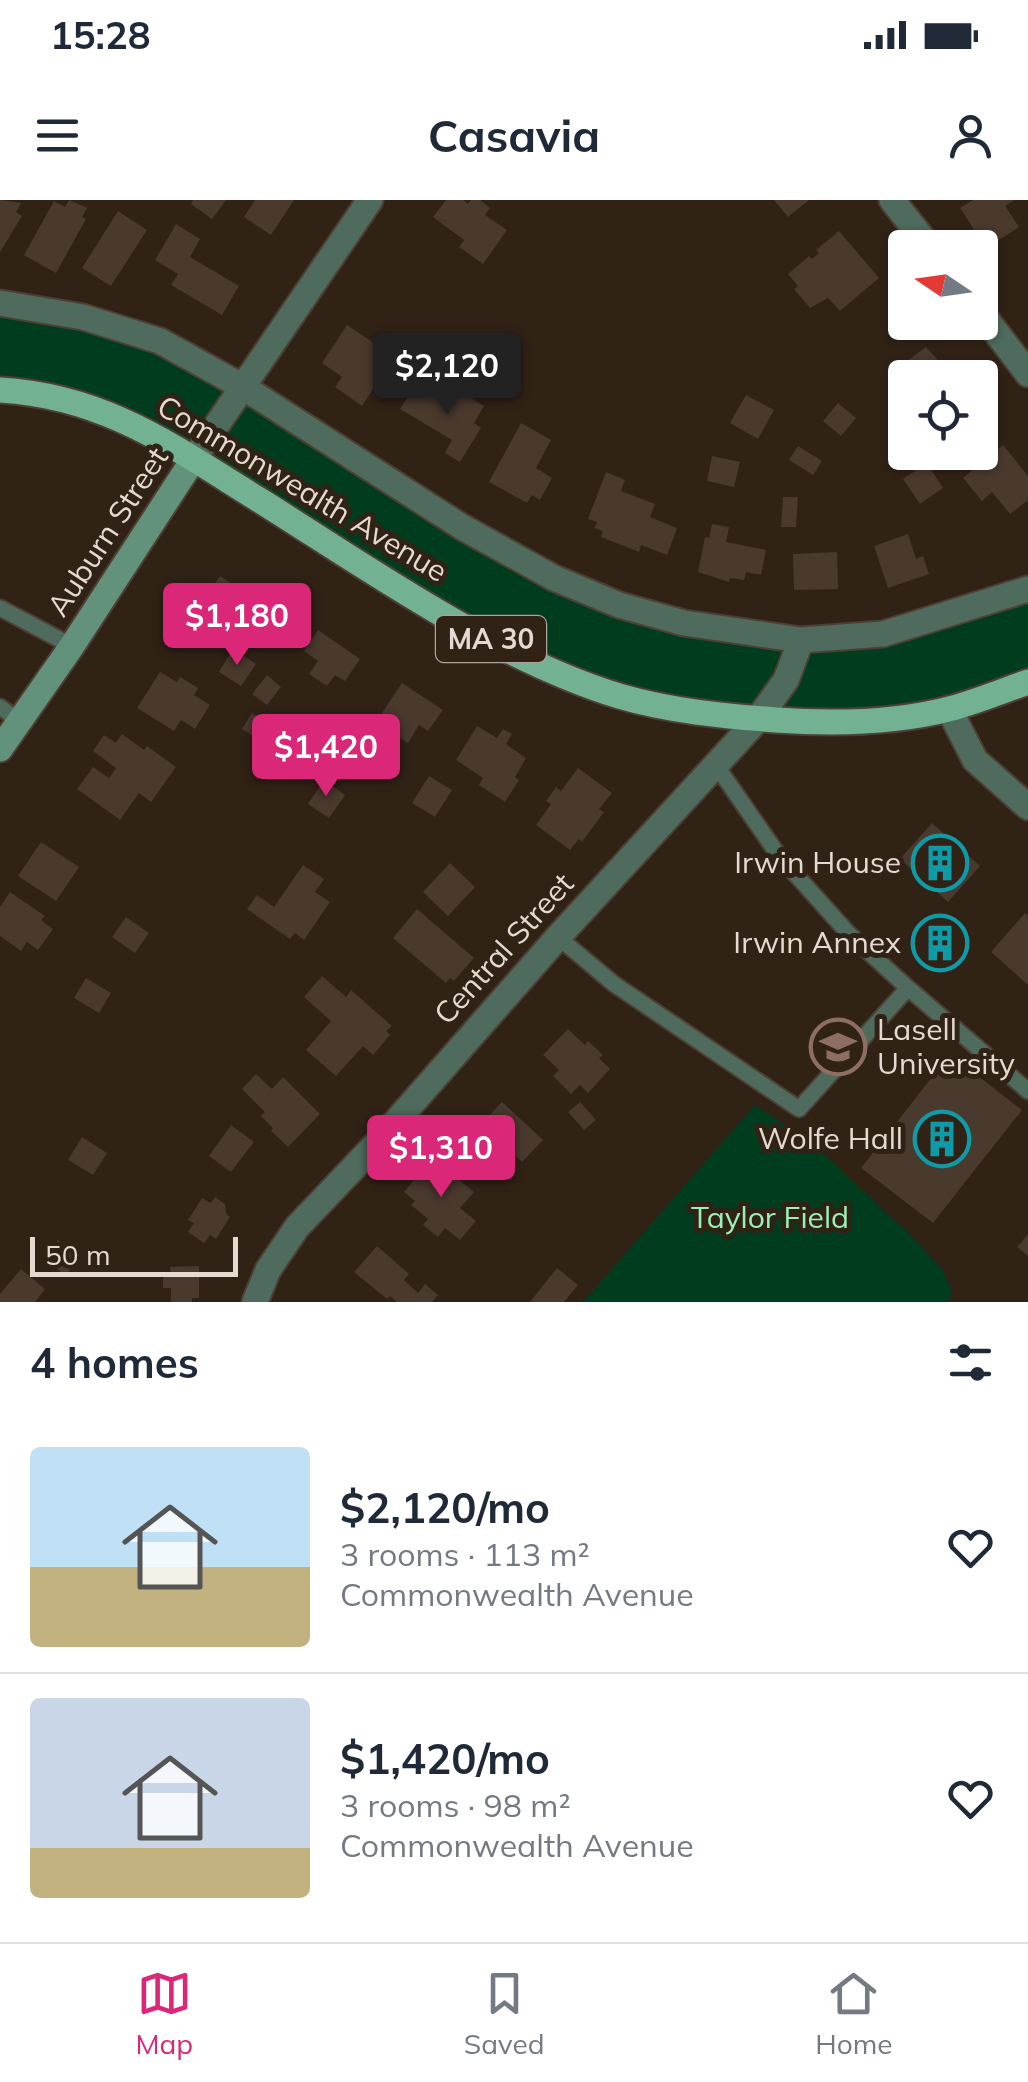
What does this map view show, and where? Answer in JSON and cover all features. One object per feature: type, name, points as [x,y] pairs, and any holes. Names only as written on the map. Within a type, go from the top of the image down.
[{"type":"main road","name":"Commonwealth Avenue","points":[[0,390],[76,403],[158,436],[438,610],[548,668],[618,696],[658,706],[758,719],[835,722],[949,709],[1028,682]]},
{"type":"main road","name":"Auburn Street","points":[[0,749],[10,714],[72,646],[194,460]]},
{"type":"street","name":"Auburn Street","points":[[194,460],[370,200]]},
{"type":"street","points":[[892,200],[916,230]]},
{"type":"street","name":"Commonwealth Avenue","points":[[0,303],[83,316],[184,353],[378,476],[554,578],[619,604],[684,623],[802,640],[883,634],[1028,589]]},
{"type":"street","points":[[998,335],[1028,374]]},
{"type":"street","name":"Central Street","points":[[255,1302],[268,1270],[296,1227],[379,1142],[558,937],[758,719],[786,680],[802,640]]},
{"type":"street","points":[[949,709],[975,760],[1028,808]]},
{"type":"lane","points":[[0,608],[72,646]]},
{"type":"lane","points":[[716,766],[755,825],[849,934],[1028,1091]]},
{"type":"lane","points":[[558,937],[614,984],[799,1110],[908,988]]},
{"type":"green space","points":[[0,303],[134,332],[554,578],[801,640],[1028,589],[1028,682],[835,721],[580,682],[158,436],[0,390]]},
{"type":"green space","name":"Taylor Field","points":[[755,1105],[814,1145],[911,1236],[942,1269],[951,1288],[950,1302],[583,1302]]},
{"type":"building","points":[[0,200],[21,203],[16,212],[22,216],[0,252]]},
{"type":"building","points":[[69,200],[87,208],[82,217],[86,219],[56,273],[24,255],[54,201],[65,207]]},
{"type":"building","points":[[193,200],[226,200],[212,219],[191,204]]},
{"type":"building","points":[[255,200],[294,200],[271,235],[244,217]]},
{"type":"building","points":[[446,200],[463,200],[468,204],[480,200],[490,208],[485,215],[507,230],[483,264],[459,247],[464,240],[433,217]]},
{"type":"building","points":[[774,200],[809,200],[788,217]]},
{"type":"building","points":[[973,200],[1014,200],[1005,206],[1019,227],[998,240],[998,230],[974,230],[960,208]]},
{"type":"building","points":[[118,211],[147,230],[111,286],[82,268]]},
{"type":"building","points":[[176,224],[200,239],[190,257],[239,286],[222,315],[171,285],[178,274],[155,260]]},
{"type":"building","points":[[839,231],[879,278],[840,311],[828,298],[810,308],[794,289],[798,286],[788,274],[809,256],[812,259],[819,253],[816,250]]},
{"type":"building","points":[[347,325],[374,343],[378,337],[392,347],[388,353],[394,357],[362,406],[335,387],[342,377],[322,363]]},
{"type":"building","points":[[926,347],[938,360],[908,360]]},
{"type":"building","points":[[415,385],[450,406],[459,391],[484,406],[474,423],[481,428],[460,462],[445,453],[452,440],[400,409]]},
{"type":"building","points":[[746,395],[774,410],[758,439],[730,423]]},
{"type":"building","points":[[838,403],[856,418],[841,436],[823,421]]},
{"type":"building","points":[[521,423],[551,440],[536,468],[552,478],[540,500],[532,495],[527,503],[489,482]]},
{"type":"building","points":[[1003,445],[1028,476],[1028,500],[1010,514],[992,492],[982,501],[963,478],[973,470],[998,470],[998,449]]},
{"type":"building","points":[[798,446],[822,461],[813,475],[789,460]]},
{"type":"building","points":[[712,456],[740,462],[734,487],[707,481]]},
{"type":"building","points":[[916,470],[931,470],[943,488],[920,504],[903,479]]},
{"type":"building","points":[[606,472],[625,480],[621,491],[655,504],[650,517],[677,528],[667,555],[641,545],[639,552],[601,537],[603,531],[594,528],[597,522],[588,519]]},
{"type":"building","points":[[783,497],[798,497],[796,527],[781,527]]},
{"type":"building","points":[[712,524],[729,527],[726,542],[766,550],[761,575],[746,572],[744,580],[730,578],[729,582],[698,572],[705,537],[709,538]]},
{"type":"building","points":[[908,534],[916,559],[923,556],[929,574],[888,588],[874,546]]},
{"type":"building","points":[[837,552],[838,589],[794,590],[793,554]]},
{"type":"building","points":[[220,576],[266,607],[246,637],[200,606]]},
{"type":"building","points":[[318,630],[360,659],[345,681],[335,675],[327,686],[309,674],[318,661],[304,651]]},
{"type":"building","points":[[233,649],[256,664],[241,686],[219,672]]},
{"type":"building","points":[[160,672],[177,682],[180,677],[198,688],[194,695],[210,705],[195,729],[181,720],[174,731],[137,708]]},
{"type":"building","points":[[267,675],[281,687],[267,705],[252,694]]},
{"type":"building","points":[[402,683],[443,710],[428,731],[419,725],[408,743],[376,722]]},
{"type":"building","points":[[252,713],[276,728],[266,744],[242,729]]},
{"type":"building","points":[[477,726],[497,738],[503,729],[512,734],[506,744],[526,758],[515,777],[519,780],[505,802],[479,785],[483,778],[456,760]]},
{"type":"building","points":[[353,727],[376,742],[366,758],[343,743]]},
{"type":"building","points":[[122,734],[176,767],[151,802],[139,793],[120,820],[77,789],[93,767],[109,778],[116,768],[93,751],[104,735],[116,743]]},
{"type":"building","points":[[578,768],[612,793],[599,809],[604,812],[582,842],[579,839],[570,850],[536,825],[551,804],[546,801],[556,787],[561,791]]},
{"type":"building","points":[[429,776],[452,790],[435,817],[412,803]]},
{"type":"building","points":[[324,780],[345,795],[329,818],[308,804]]},
{"type":"building","name":"Irwin House","points":[[932,823],[980,866],[948,902],[900,859]]},
{"type":"building","points":[[41,842],[79,867],[56,901],[18,876]]},
{"type":"building","points":[[450,863],[475,887],[448,916],[423,892]]},
{"type":"building","points":[[303,865],[324,879],[315,892],[330,902],[304,940],[295,933],[290,939],[247,909],[257,895],[274,907]]},
{"type":"building","points":[[10,892],[45,916],[41,920],[53,929],[38,950],[27,942],[21,951],[0,936],[0,907]]},
{"type":"building","points":[[417,909],[474,958],[454,981],[450,978],[446,983],[393,938]]},
{"type":"building","points":[[1025,913],[1028,916],[1028,985],[991,952]]},
{"type":"building","points":[[126,917],[149,933],[135,953],[112,937]]},
{"type":"building","name":"Irwin Annex","points":[[937,921],[962,945],[943,965],[918,941]]},
{"type":"building","points":[[322,976],[346,997],[351,990],[392,1026],[386,1031],[390,1035],[373,1055],[363,1046],[336,1076],[306,1050],[331,1021],[304,997]]},
{"type":"building","points":[[86,978],[111,993],[99,1013],[74,998]]},
{"type":"building","points":[[568,1029],[603,1055],[599,1058],[610,1069],[588,1093],[580,1085],[571,1094],[553,1076],[559,1070],[543,1055]]},
{"type":"building","name":"Wolfe Hall","points":[[950,1054],[1022,1110],[933,1223],[861,1168]]},
{"type":"building","points":[[256,1074],[272,1089],[283,1077],[320,1114],[288,1147],[261,1116],[265,1112],[242,1089]]},
{"type":"building","points":[[502,1102],[543,1140],[522,1162],[481,1124]]},
{"type":"building","points":[[580,1102],[596,1120],[584,1130],[568,1112]]},
{"type":"building","points":[[231,1125],[254,1142],[231,1172],[209,1156]]},
{"type":"building","points":[[82,1137],[107,1153],[93,1175],[68,1160]]},
{"type":"building","points":[[432,1158],[474,1192],[460,1208],[476,1221],[460,1240],[445,1228],[438,1237],[423,1225],[428,1219],[411,1205],[415,1201],[404,1192]]},
{"type":"building","points":[[215,1197],[225,1204],[230,1217],[216,1239],[210,1235],[204,1243],[188,1232],[194,1223],[188,1220],[202,1198],[211,1203]]},
{"type":"building","points":[[1028,1234],[1028,1256],[1017,1247]]},
{"type":"building","points":[[58,1240],[79,1258],[65,1276],[43,1257]]},
{"type":"building","points":[[377,1246],[409,1274],[404,1280],[418,1293],[425,1284],[438,1295],[432,1302],[397,1302],[390,1296],[387,1299],[354,1272]]},
{"type":"building","points":[[199,1266],[199,1298],[171,1302],[171,1288],[163,1288],[163,1274],[171,1274],[170,1267]]},
{"type":"building","points":[[557,1268],[578,1285],[564,1302],[530,1302]]},
{"type":"building","points":[[21,1269],[45,1289],[35,1302],[0,1302],[0,1294]]},
{"type":"place","name":"Irwin House","points":[[940,863]]},
{"type":"place","name":"Irwin Annex","points":[[940,943]]},
{"type":"place","name":"Lasell University","points":[[838,1047]]},
{"type":"place","name":"Wolfe Hall","points":[[942,1139]]}]
